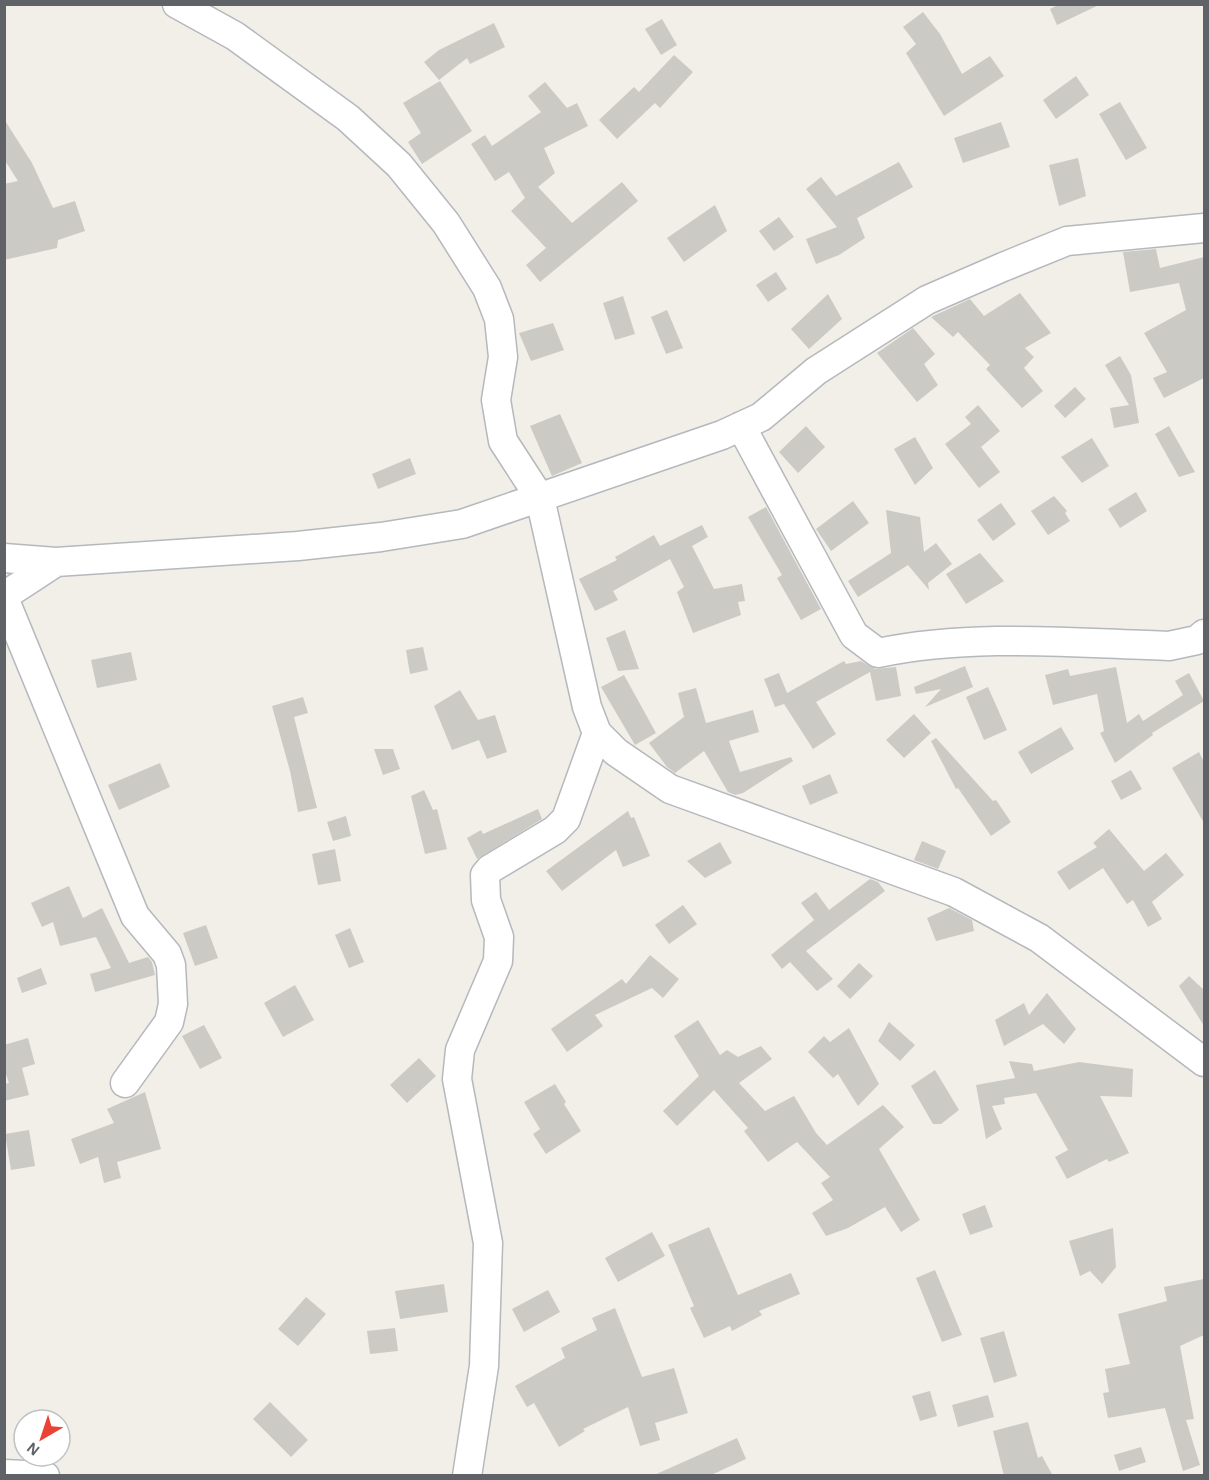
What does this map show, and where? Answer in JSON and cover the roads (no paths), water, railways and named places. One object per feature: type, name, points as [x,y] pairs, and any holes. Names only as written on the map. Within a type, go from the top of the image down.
[{"type":"street","points":[[177,4],[235,36],[348,118],[399,165],[447,223],[487,288],[499,319],[503,357],[496,400],[503,441],[540,498],[587,707],[597,733],[616,752],[670,789],[954,892],[1039,938],[1204,1062]]},
{"type":"street","points":[[4,558],[56,562],[381,537],[462,524],[762,417],[816,371],[927,300],[1067,241],[1204,228]]},
{"type":"street","points":[[741,426],[854,635],[878,653],[904,647],[988,642],[1169,646],[1197,640],[1204,634]]},
{"type":"street","points":[[56,562],[4,597],[135,916],[167,954],[174,986],[169,1022],[125,1083]]},
{"type":"street","points":[[467,1476],[484,1366],[488,1243],[457,1079],[460,1050],[498,961],[499,937],[486,900],[485,875],[490,868],[555,830],[566,819],[597,733]]},
{"type":"street","points":[[4,1473],[45,1476]]}]
